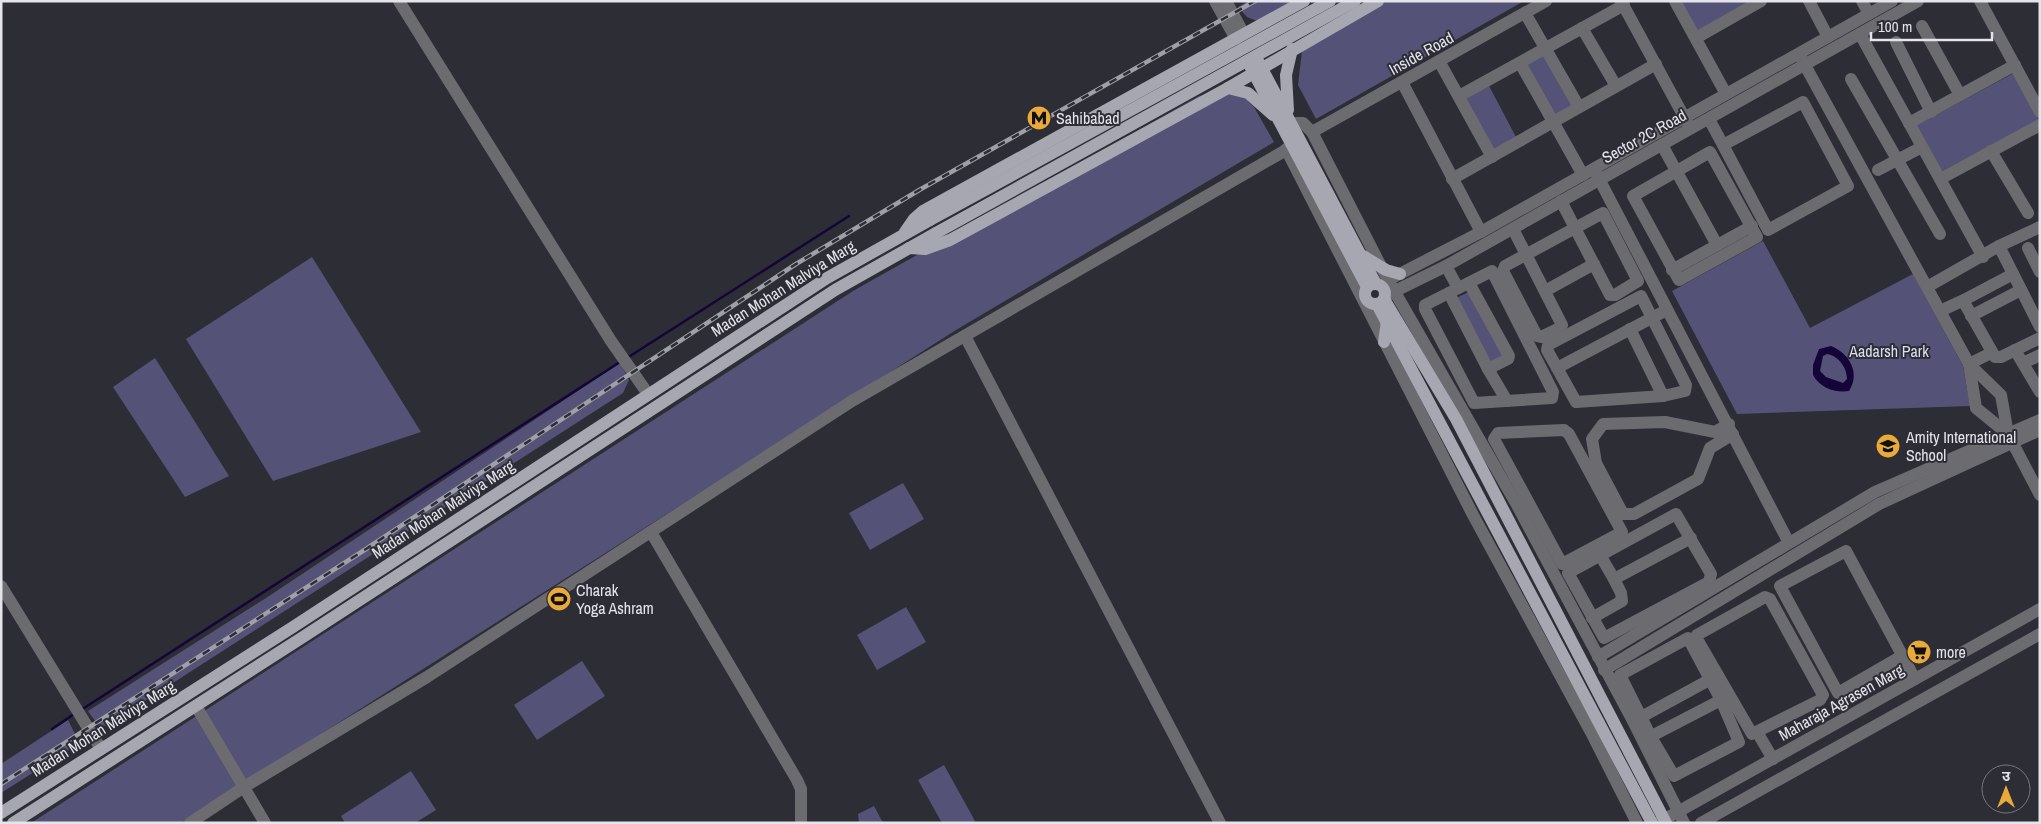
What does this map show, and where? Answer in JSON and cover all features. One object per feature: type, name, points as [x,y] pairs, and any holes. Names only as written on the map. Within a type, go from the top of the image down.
[{"type":"main road","points":[[904,234],[908,225],[923,212],[1304,1]]},
{"type":"main road","name":"Madan Mohan Malviya Marg","points":[[1,813],[284,632],[826,278],[1330,1]]},
{"type":"main road","name":"Madan Mohan Malviya Marg","points":[[13,823],[819,300],[909,248],[1355,1]]},
{"type":"main road","points":[[909,248],[925,249],[950,240],[1228,88],[1292,49],[1378,1]]},
{"type":"main road","points":[[1240,37],[1378,284]]},
{"type":"main road","points":[[1292,49],[1286,75],[1289,148],[1378,284],[1384,288],[1387,321],[1384,342]]},
{"type":"main road","points":[[1228,88],[1248,93],[1287,121]]},
{"type":"main road","points":[[1363,256],[1382,268],[1400,274]]},
{"type":"main road","points":[[1378,284],[1366,298],[1371,303],[1385,298]]},
{"type":"main road","points":[[1385,298],[1456,419],[1660,822]]},
{"type":"main road","points":[[1387,321],[1660,822]]},
{"type":"street","points":[[399,1],[624,359],[648,394]]},
{"type":"street","points":[[1215,1],[1240,37]]},
{"type":"street","points":[[1226,1],[1240,37]]},
{"type":"street","name":"Inside Road","points":[[1312,132],[1546,1]]},
{"type":"street","points":[[1675,1],[1726,94]]},
{"type":"street","points":[[1696,38],[1761,1]]},
{"type":"street","points":[[1808,1],[1828,37]]},
{"type":"street","points":[[1862,1],[1869,14]]},
{"type":"street","name":"Sector 2C Road","points":[[1378,284],[1592,175],[1688,123],[1709,118],[1802,59],[1828,37],[1892,1]]},
{"type":"street","points":[[1980,1],[2040,112]]},
{"type":"street","points":[[1459,96],[1582,28],[1622,3],[1688,123]]},
{"type":"street","name":"Sector 2C Road","points":[[1385,298],[1561,202],[1592,175],[1662,145],[1726,94],[1860,34],[1912,3]]},
{"type":"street","points":[[1525,13],[1579,107]]},
{"type":"street","points":[[1922,26],[1960,95]]},
{"type":"street","points":[[1582,28],[1616,86]]},
{"type":"street","points":[[1860,34],[1983,257]]},
{"type":"street","points":[[1896,42],[1931,112]]},
{"type":"street","points":[[1802,59],[1969,364],[1998,390],[2010,438],[2040,495]]},
{"type":"street","points":[[1439,61],[1492,157]]},
{"type":"street","points":[[1520,62],[1553,122],[1592,175],[1731,429],[1788,541]]},
{"type":"street","points":[[1452,179],[1656,64]]},
{"type":"street","points":[[1909,123],[2015,66]]},
{"type":"street","points":[[1851,79],[1896,161],[1940,234]]},
{"type":"street","points":[[1402,82],[1481,232]]},
{"type":"street","points":[[1709,118],[1723,145],[1768,230],[1848,186],[1803,102],[1723,145]]},
{"type":"street","points":[[1287,121],[1303,123],[1312,132],[1382,268],[1378,284]]},
{"type":"street","points":[[1940,179],[2040,125]]},
{"type":"street","points":[[1662,145],[1717,245]]},
{"type":"street","points":[[1878,170],[1922,147]]},
{"type":"street","points":[[190,823],[244,787],[378,708],[852,401],[1289,148],[1384,342],[1473,515],[1593,736],[1637,823]]},
{"type":"street","points":[[1991,151],[2028,214]]},
{"type":"street","points":[[1710,152],[1752,226],[1757,239],[1682,280],[1678,279],[1633,196],[1710,152]]},
{"type":"street","points":[[1513,229],[1526,255],[1545,291],[1562,327],[1539,338],[1503,271],[1505,266],[1526,255],[1575,228],[1603,213],[1638,282],[1612,296],[1594,264],[1575,228],[1561,202]]},
{"type":"street","points":[[1672,270],[1752,226]]},
{"type":"street","points":[[1927,287],[1983,257],[1999,246],[2040,227]]},
{"type":"street","points":[[1999,246],[2040,327]]},
{"type":"street","points":[[2028,248],[2040,272]]},
{"type":"street","points":[[1545,291],[1594,264]]},
{"type":"street","points":[[1446,266],[1459,288],[1509,356],[1508,360],[1488,369]]},
{"type":"street","points":[[1493,272],[1554,395],[1552,398],[1478,404],[1473,401],[1424,307],[1459,288],[1493,272]]},
{"type":"street","points":[[1940,311],[2013,274]]},
{"type":"street","points":[[1459,288],[1488,369],[1508,401]]},
{"type":"street","points":[[1971,316],[2022,290]]},
{"type":"street","points":[[1640,296],[1643,297],[1653,317],[1686,388],[1682,393],[1581,404],[1576,402],[1547,347],[1640,296]]},
{"type":"street","points":[[1385,298],[1522,502],[1561,564],[1622,532],[1569,434],[1564,430],[1498,433],[1494,436],[1494,439],[1522,502],[1564,581],[1604,670],[1637,719]]},
{"type":"street","points":[[1964,300],[1991,353],[1995,357],[2001,357],[2040,338]]},
{"type":"street","points":[[1557,368],[1667,310]]},
{"type":"street","points":[[1630,329],[1662,396]]},
{"type":"street","points":[[965,336],[1220,823]]},
{"type":"street","points":[[2015,350],[2040,392]]},
{"type":"street","points":[[1969,364],[1991,353]]},
{"type":"street","points":[[2023,364],[2040,356]]},
{"type":"street","points":[[1969,364],[1976,408],[2010,438]]},
{"type":"street","points":[[1604,670],[1879,504],[2010,438],[2040,420]]},
{"type":"street","points":[[1665,422],[1715,432],[1731,429],[1710,448],[1698,479],[1634,514],[1623,514],[1596,463],[1592,439],[1603,424],[1665,422]]},
{"type":"street","points":[[1598,657],[1788,541],[1875,492],[2010,438],[2040,430]]},
{"type":"street","points":[[1675,514],[1711,574],[1709,582],[1606,638],[1602,637],[1592,618],[1564,581],[1569,572],[1675,514]]},
{"type":"street","points":[[650,532],[792,770],[801,789],[801,823]]},
{"type":"street","points":[[1614,579],[1691,538]]},
{"type":"street","points":[[1902,656],[1867,672],[1840,692],[1836,692],[1780,589],[1782,583],[1846,551],[1915,679]]},
{"type":"street","points":[[1592,618],[1622,601],[1621,593],[1600,555]]},
{"type":"street","points":[[1,586],[101,749]]},
{"type":"street","points":[[1765,597],[1770,599],[1822,695],[1820,700],[1757,732],[1751,734],[1720,674],[1697,639],[1697,635],[1765,597]]},
{"type":"street","name":"Maharaja Agrasen Marg","points":[[1660,822],[1682,817],[1773,759],[2040,609]]},
{"type":"street","points":[[1701,823],[2040,634]]},
{"type":"street","points":[[1647,739],[1674,776],[1739,742],[1711,679],[1688,638],[1620,675],[1637,719],[1682,817]]},
{"type":"street","points":[[1637,719],[1711,679]]},
{"type":"street","points":[[1647,739],[1721,700]]},
{"type":"street","points":[[196,706],[265,823]]},
{"type":"street","points":[[1757,732],[1773,759]]},
{"type":"green space","points":[[1249,1],[1297,1],[1257,21],[1247,17],[1238,7]]},
{"type":"green space","points":[[1369,1],[1524,1],[1316,119],[1298,85],[1302,51]]},
{"type":"green space","points":[[1679,1],[1754,1],[1697,33]]},
{"type":"green space","points":[[1545,52],[1575,107],[1554,118],[1524,64]]},
{"type":"green space","points":[[2014,73],[2039,120],[1942,171],[1917,125]]},
{"type":"green space","points":[[1488,84],[1517,139],[1492,152],[1462,98]]},
{"type":"green space","points":[[1226,92],[1242,95],[1254,107],[1274,142],[956,330],[181,823],[31,823],[853,291],[1199,96]]},
{"type":"green space","name":"Aadarsh Park","points":[[1763,241],[1810,328],[1913,274],[1963,366],[1970,406],[1737,414],[1672,291]]},
{"type":"green space","points":[[312,257],[421,432],[273,481],[186,339]]},
{"type":"green space","points":[[1471,291],[1504,356],[1490,363],[1456,298]]},
{"type":"green space","points":[[155,358],[229,476],[185,497],[113,387]]},
{"type":"green space","points":[[620,363],[629,380],[623,393],[106,726],[97,724],[88,711],[266,598]]},
{"type":"green space","points":[[903,483],[924,519],[870,550],[849,513]]},
{"type":"green space","points":[[906,607],[926,642],[877,670],[857,635]]},
{"type":"green space","points":[[582,661],[605,696],[537,740],[514,705]]},
{"type":"green space","points":[[68,720],[75,734],[75,746],[1,793],[1,764]]},
{"type":"green space","points":[[944,765],[975,821],[972,823],[942,823],[918,780]]},
{"type":"green space","points":[[411,771],[436,810],[415,823],[345,823],[341,816]]},
{"type":"green space","points":[[874,806],[883,823],[859,823],[858,814]]},
{"type":"shaded area","points":[[1831,346],[1843,353],[1848,359],[1854,377],[1849,391],[1828,389],[1816,380],[1813,375],[1813,365],[1819,349]],"holes":[[[1831,355],[1842,363],[1846,371],[1847,379],[1843,383],[1826,377],[1820,371],[1823,356]]]},
{"type":"waterway","points":[[627,358],[849,216]]},
{"type":"waterway","points":[[81,710],[620,362]]},
{"type":"waterway","points":[[52,729],[74,714]]},
{"type":"railway","points":[[1,784],[366,549],[796,264],[921,189],[1255,1]]},
{"type":"place","name":"Sahibabad","points":[[1039,118]]},
{"type":"place","name":"Amity International School","points":[[1888,446]]},
{"type":"place","name":"Charak Yoga Ashram","points":[[559,599]]},
{"type":"place","name":"more","points":[[1919,652]]}]
